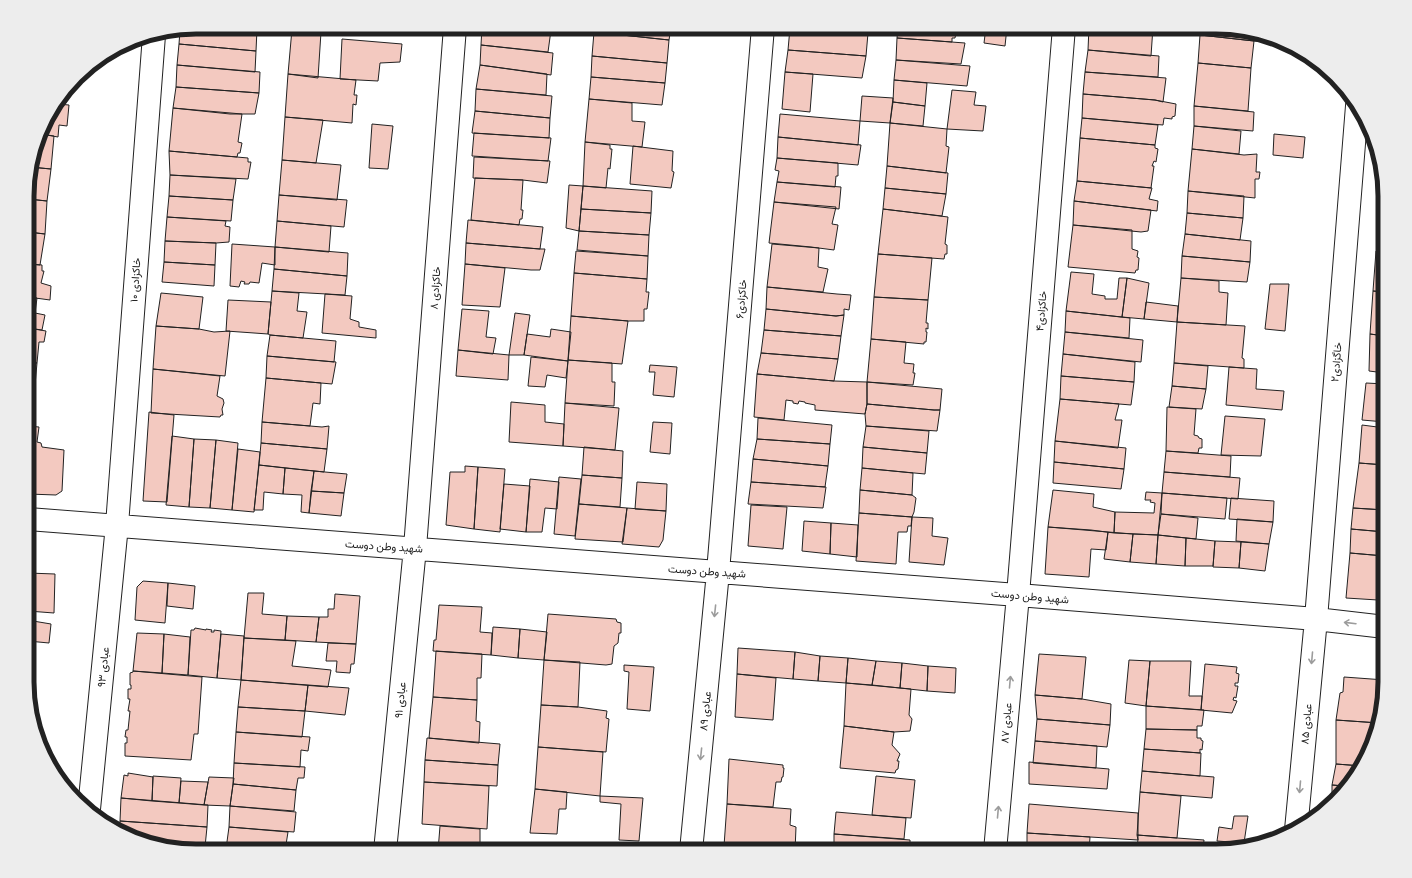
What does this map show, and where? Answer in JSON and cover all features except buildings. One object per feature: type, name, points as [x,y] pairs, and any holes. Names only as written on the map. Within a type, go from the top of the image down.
[{"type":"street","name":"خاکزادی ۸","points":[[415,548],[454,34]]},
{"type":"street","name":"خاکزادی۶","points":[[718,572],[762,34]]},
{"type":"street","name":"خاکزادی۴","points":[[1018,595],[1063,34]]},
{"type":"street","name":"خاکزادی ۱۰","points":[[116,525],[154,40]]},
{"type":"street","name":"خاگزادی۲","points":[[1316,619],[1356,115]]},
{"type":"street","name":"شهید وطن دوست","points":[[34,518],[1018,595],[1316,619],[1378,626]]},
{"type":"street","name":"عبادی ۹۳","points":[[89,804],[116,525]]},
{"type":"street","name":"عبادی ۹۱","points":[[386,844],[415,548]]},
{"type":"street","name":"عبادی ۸۹","points":[[692,844],[718,572]]},
{"type":"street","name":"عبادی ۸۷","points":[[996,844],[1018,595]]},
{"type":"street","name":"عبادی ۸۵","points":[[1297,822],[1316,619]]}]
